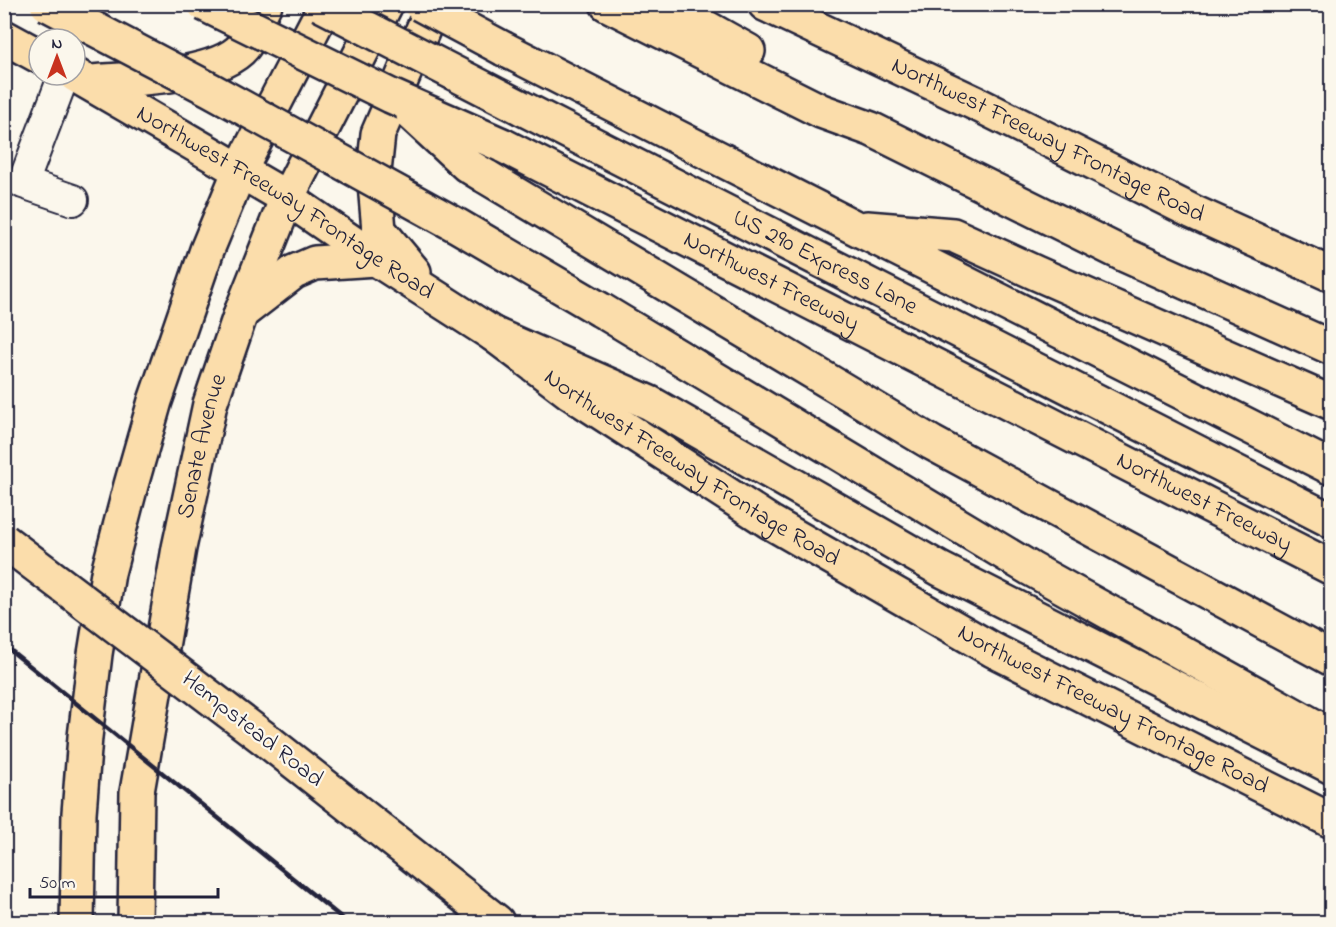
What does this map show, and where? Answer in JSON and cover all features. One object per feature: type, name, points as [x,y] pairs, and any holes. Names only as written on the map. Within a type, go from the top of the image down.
[{"type":"main road","points":[[47,4],[212,90],[458,226],[1031,569],[1332,736]]},
{"type":"main road","name":"Northwest Freeway","points":[[204,4],[391,96],[502,145],[1332,568]]},
{"type":"main road","points":[[87,77],[172,75],[212,66],[233,56],[244,46],[265,4]]},
{"type":"main road","name":"US 290 Express Lane","points":[[320,4],[1332,521]]},
{"type":"main road","points":[[76,922],[79,813],[85,737],[108,573],[155,401],[207,250],[240,170],[326,4]]},
{"type":"main road","name":"Senate Avenue","points":[[135,922],[137,792],[179,548],[210,404],[241,313],[287,198],[386,4]]},
{"type":"main road","points":[[420,4],[542,69],[854,228],[1332,468]]},
{"type":"main road","points":[[434,4],[378,134],[374,172],[379,230],[434,296]]},
{"type":"main road","points":[[607,4],[821,111],[871,129],[1127,256],[1332,348]]},
{"type":"main road","points":[[664,4],[829,96],[871,129]]},
{"type":"main road","name":"Northwest Freeway Frontage Road","points":[[765,4],[977,104],[1193,212],[1332,275]]},
{"type":"main road","points":[[4,37],[27,49]]},
{"type":"main road","name":"Northwest Freeway Frontage Road","points":[[87,83],[287,198],[376,259],[493,334],[571,393],[780,528],[993,650],[1332,821]]},
{"type":"main road","points":[[391,96],[467,165],[485,176],[932,443],[1332,659]]},
{"type":"main road","points":[[854,228],[953,235],[1332,403]]},
{"type":"main road","points":[[241,313],[294,272],[315,263],[376,259]]},
{"type":"main road","points":[[493,334],[650,403],[940,569],[1332,767]]},
{"type":"main road","name":"Hempstead Road","points":[[4,541],[269,742],[497,922]]},
{"type":"lane","points":[[71,87],[23,183],[73,200]]},
{"type":"railway","points":[[4,645],[347,922]]}]
